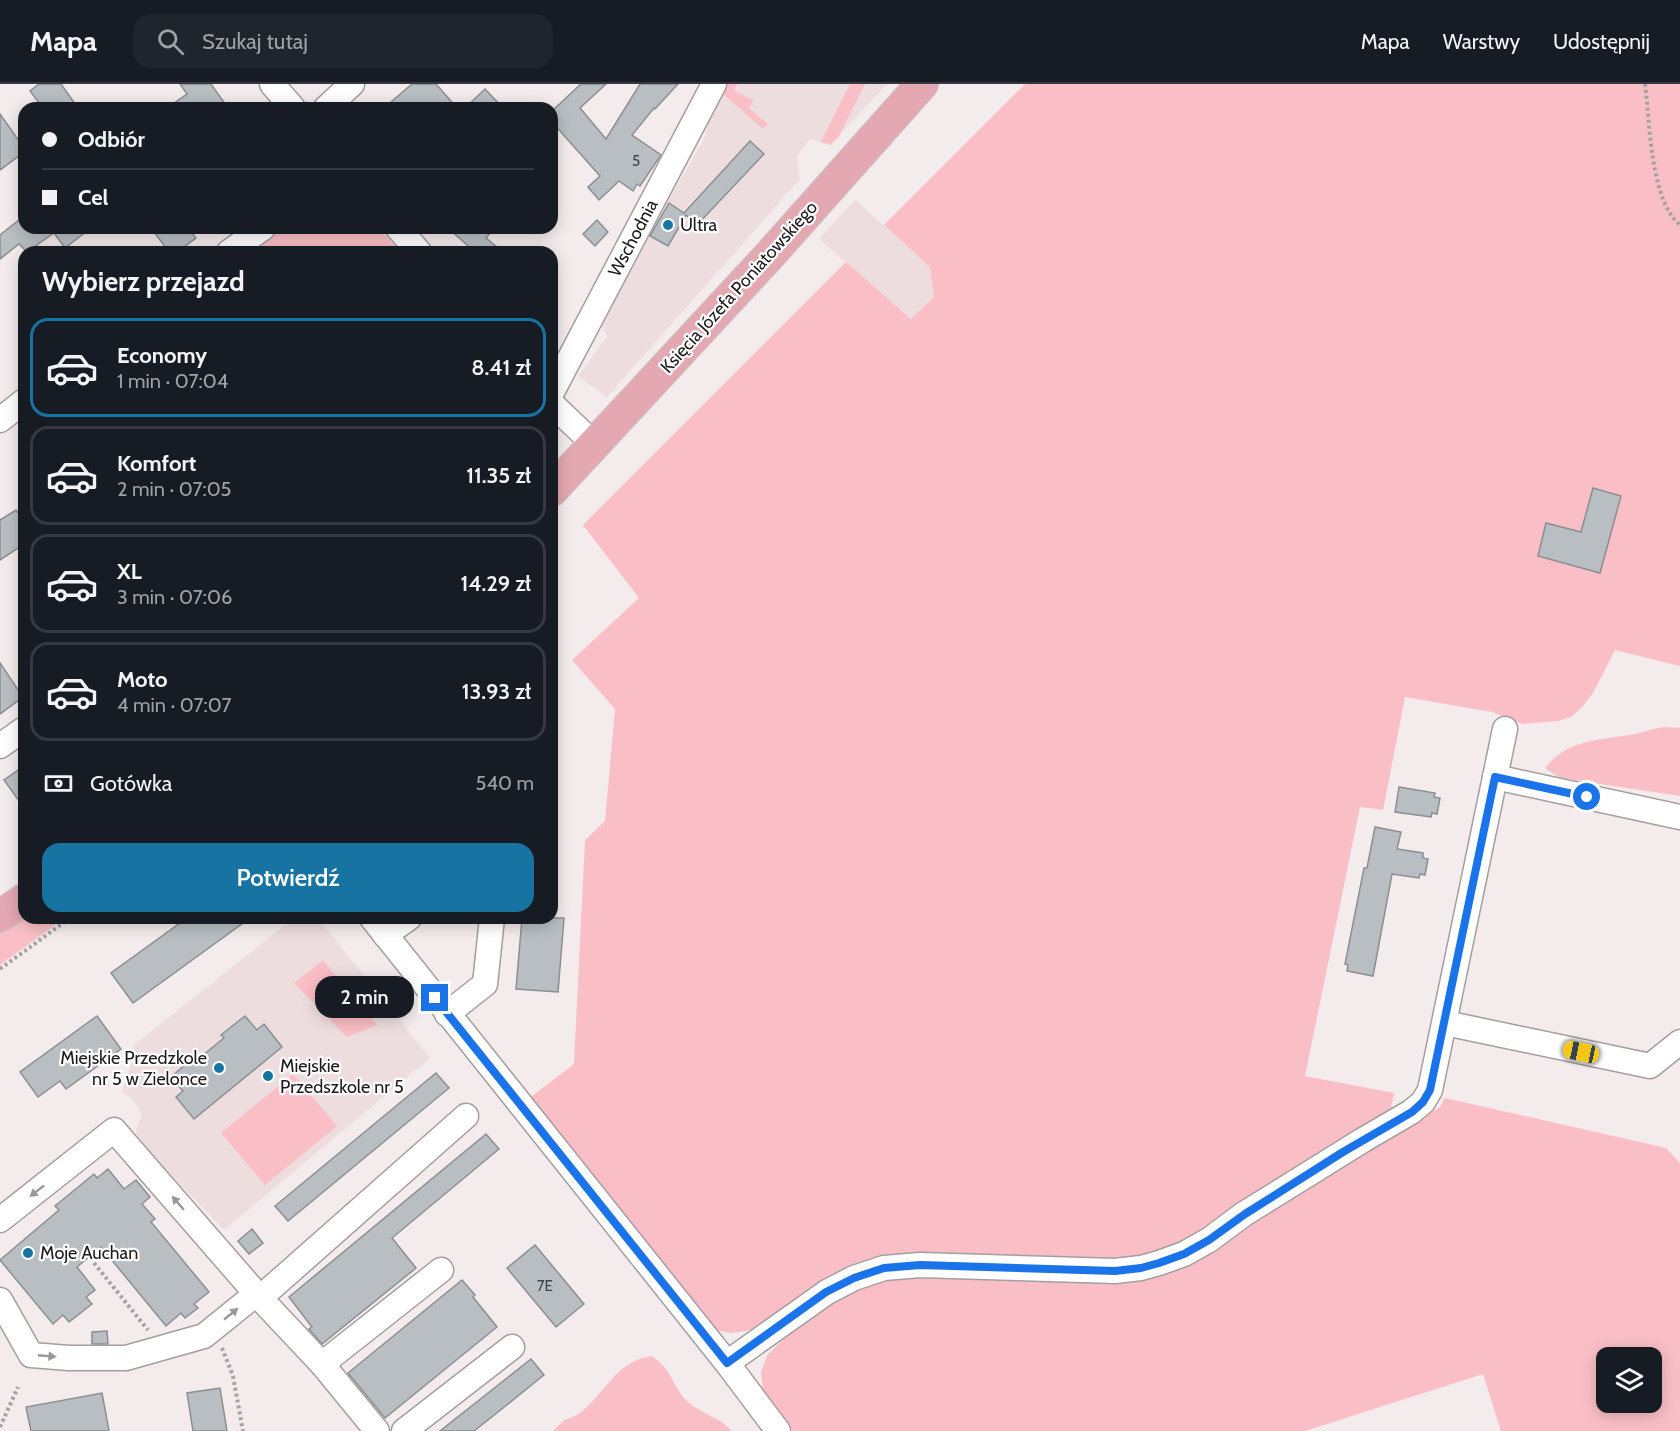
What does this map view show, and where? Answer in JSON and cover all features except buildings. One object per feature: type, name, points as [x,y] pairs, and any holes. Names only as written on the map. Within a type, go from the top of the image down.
[{"type":"main road","name":"Księcia Józefa Poniatowskiego","points":[[558,484],[768,257],[922,84]]},
{"type":"main road","points":[[0,916],[18,904]]},
{"type":"street","points":[[272,84],[288,102]]},
{"type":"street","points":[[332,102],[352,84]]},
{"type":"street","name":"Wschodnia","points":[[558,381],[714,84]]},
{"type":"street","points":[[238,246],[254,234]]},
{"type":"street","points":[[403,234],[413,246]]},
{"type":"street","points":[[0,420],[18,406]]},
{"type":"street","points":[[558,410],[596,445]]},
{"type":"street","points":[[727,1363],[826,1292],[854,1278],[884,1268],[920,1265],[1115,1271],[1141,1268],[1184,1254],[1417,1107],[1430,1090],[1505,729]]},
{"type":"street","points":[[0,746],[18,733]]},
{"type":"street","points":[[1495,777],[1680,817]]},
{"type":"street","points":[[447,1014],[485,984],[491,924]]},
{"type":"street","points":[[379,926],[727,1363],[778,1431]]},
{"type":"street","points":[[1445,1023],[1650,1066],[1680,1042]]},
{"type":"street","points":[[0,1300],[31,1355],[126,1358],[204,1336],[258,1296],[466,1116]]},
{"type":"street","points":[[0,1220],[114,1130],[258,1296],[322,1364],[377,1431]]},
{"type":"street","points":[[322,1364],[441,1270]]},
{"type":"street","points":[[404,1431],[512,1347]]},
{"type":"path","points":[[1645,84],[1660,194],[1672,218],[1680,225]]},
{"type":"path","points":[[0,969],[62,924]]},
{"type":"path","points":[[94,1263],[148,1330]]},
{"type":"path","points":[[208,1332],[224,1350],[229,1363],[243,1431]]},
{"type":"path","points":[[0,1427],[18,1387]]},
{"type":"shaded area","points":[[728,84],[887,84],[830,145],[810,139],[797,156],[800,179],[607,397],[578,376],[607,337],[599,322],[705,137],[709,119]]},
{"type":"shaded area","points":[[728,84],[737,84],[734,91],[753,100],[749,108],[768,124],[763,129],[723,94]]},
{"type":"shaded area","points":[[850,84],[865,84],[838,138],[830,145],[821,142]]},
{"type":"shaded area","points":[[1025,84],[1680,84],[1680,666],[1615,650],[1593,693],[1582,707],[1571,717],[1559,721],[1522,724],[1492,712],[1405,697],[1383,810],[1360,807],[1305,1076],[1394,1093],[1390,1113],[1195,1240],[1124,1264],[937,1256],[760,1329],[731,1333],[710,1329],[527,1100],[574,1064],[585,840],[605,821],[615,709],[572,660],[639,598],[583,525],[846,262],[911,319],[934,297],[930,267],[884,225]]},
{"type":"shaded area","points":[[855,200],[931,267],[934,297],[911,319],[819,239]]},
{"type":"shaded area","points":[[270,234],[384,234],[395,246],[254,246]]},
{"type":"shaded area","points":[[1663,727],[1680,728],[1680,796],[1560,778],[1545,768],[1563,752],[1584,743]]},
{"type":"shaded area","points":[[18,921],[18,924],[57,924],[0,965],[0,930]]},
{"type":"shaded area","name":"Miejskie Przedszkole nr 5","points":[[286,924],[323,924],[430,1058],[224,1230],[140,1142],[136,1131],[142,1114],[132,1099],[122,1092],[133,1059],[134,1045]]},
{"type":"shaded area","points":[[323,960],[377,1025],[347,1037],[294,983]]},
{"type":"shaded area","points":[[293,1074],[337,1126],[265,1185],[221,1133]]},
{"type":"shaded area","points":[[1445,1098],[1666,1148],[1680,1163],[1680,1431],[1501,1431],[1483,1374],[1305,1431],[793,1431],[763,1393],[761,1372],[768,1354],[806,1319],[853,1289],[892,1275],[1128,1283],[1172,1272],[1282,1202],[1440,1107]]},
{"type":"shaded area","points":[[652,1356],[663,1366],[689,1403],[732,1431],[553,1431],[563,1421],[578,1414],[589,1405],[629,1364]]},
{"type":"place","name":"Ultra","points":[[668,225]]},
{"type":"place","name":"Miejskie Przedzkole nr 5 w Zielonce","points":[[219,1068]]},
{"type":"place","name":"Miejskie Przedszkole nr 5","points":[[268,1076]]},
{"type":"place","name":"Moje Auchan","points":[[28,1253]]},
{"type":"route","points":[[435,998],[727,1363],[826,1292],[854,1278],[884,1268],[920,1265],[1115,1271],[1141,1268],[1184,1254],[1343,1152],[1412,1112],[1423,1102],[1430,1090],[1495,777],[1587,797]]}]
